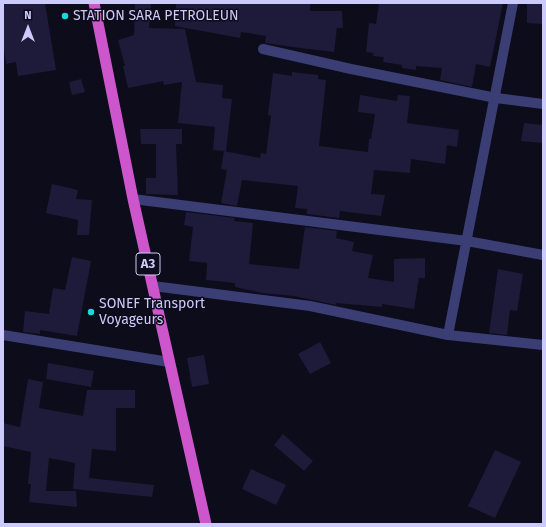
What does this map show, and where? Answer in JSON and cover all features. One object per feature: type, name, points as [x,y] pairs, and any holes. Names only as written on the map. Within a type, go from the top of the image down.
[{"type":"highway","name":"A3","points":[[94,3],[133,199],[206,524]]},
{"type":"street","points":[[448,335],[496,98],[513,3]]},
{"type":"street","points":[[263,49],[351,69],[496,98],[543,104]]},
{"type":"street","points":[[133,199],[467,241],[543,255]]},
{"type":"street","points":[[153,286],[310,306],[448,335],[543,345]]},
{"type":"street","points":[[3,335],[169,362]]},
{"type":"building","points":[[3,3],[45,3],[56,70],[18,76],[16,62],[6,64],[3,41]]},
{"type":"building","points":[[135,3],[151,3],[149,28],[185,29],[196,82],[223,85],[222,98],[232,99],[226,151],[213,150],[215,127],[178,123],[182,82],[164,85],[163,81],[128,88],[123,66],[125,66],[118,40],[134,35]]},
{"type":"building","points":[[176,3],[310,3],[310,11],[342,11],[343,28],[337,28],[334,52],[265,43],[266,36],[241,32],[240,38],[175,26]]},
{"type":"building","points":[[379,3],[503,3],[490,67],[476,64],[472,87],[440,80],[442,68],[416,66],[416,70],[402,68],[402,65],[383,62],[384,57],[373,56],[374,53],[366,52],[369,23],[376,24]]},
{"type":"building","points":[[527,3],[543,3],[543,24],[527,23]]},
{"type":"building","points":[[292,72],[318,75],[318,79],[326,80],[319,146],[368,152],[369,139],[371,139],[375,114],[358,112],[360,95],[397,101],[398,95],[410,96],[407,123],[459,130],[457,147],[447,145],[445,164],[411,159],[410,173],[374,170],[371,194],[385,195],[381,216],[340,211],[339,218],[307,214],[307,209],[295,208],[298,186],[242,180],[237,206],[221,203],[227,170],[221,169],[224,151],[260,158],[261,153],[266,154],[271,116],[268,115],[273,73],[292,76]]},
{"type":"building","points":[[81,79],[85,92],[72,95],[69,82]]},
{"type":"building","points":[[524,123],[543,125],[543,143],[521,141]]},
{"type":"building","points":[[140,129],[182,129],[182,144],[176,144],[178,195],[146,194],[146,178],[156,178],[156,144],[141,144]]},
{"type":"building","points":[[52,184],[78,190],[76,199],[92,200],[89,235],[77,235],[78,220],[46,213]]},
{"type":"building","points":[[186,212],[235,218],[234,221],[253,223],[249,264],[299,269],[305,227],[337,231],[336,238],[354,242],[352,251],[373,255],[368,278],[394,282],[394,259],[425,258],[425,278],[419,278],[414,309],[382,304],[382,307],[336,303],[336,305],[294,296],[262,293],[235,287],[235,283],[206,280],[207,263],[189,261],[193,227],[184,225]]},
{"type":"building","points":[[72,257],[91,261],[77,336],[40,330],[40,334],[23,332],[25,311],[49,314],[53,288],[65,290]]},
{"type":"building","points":[[498,269],[523,274],[517,311],[510,310],[507,335],[489,333]]},
{"type":"building","points":[[320,342],[331,363],[310,374],[298,354]]},
{"type":"building","points":[[204,355],[209,384],[192,387],[187,358]]},
{"type":"building","points":[[48,363],[94,371],[91,387],[46,379]]},
{"type":"building","points":[[28,379],[43,382],[39,408],[83,416],[87,390],[135,390],[135,408],[116,408],[116,451],[92,449],[89,478],[154,485],[152,497],[73,489],[75,463],[49,458],[46,491],[76,491],[77,507],[29,502],[31,484],[28,484],[31,452],[3,446],[3,423],[20,427]]},
{"type":"building","points":[[283,434],[313,461],[304,471],[274,445]]},
{"type":"building","points":[[495,450],[521,462],[495,518],[468,506]]},
{"type":"building","points":[[251,469],[286,485],[276,505],[242,489]]},
{"type":"place","name":"STATION SARA PETROLEUN","points":[[65,16]]},
{"type":"place","name":"SONEF Transport Voyageurs","points":[[91,312]]}]
